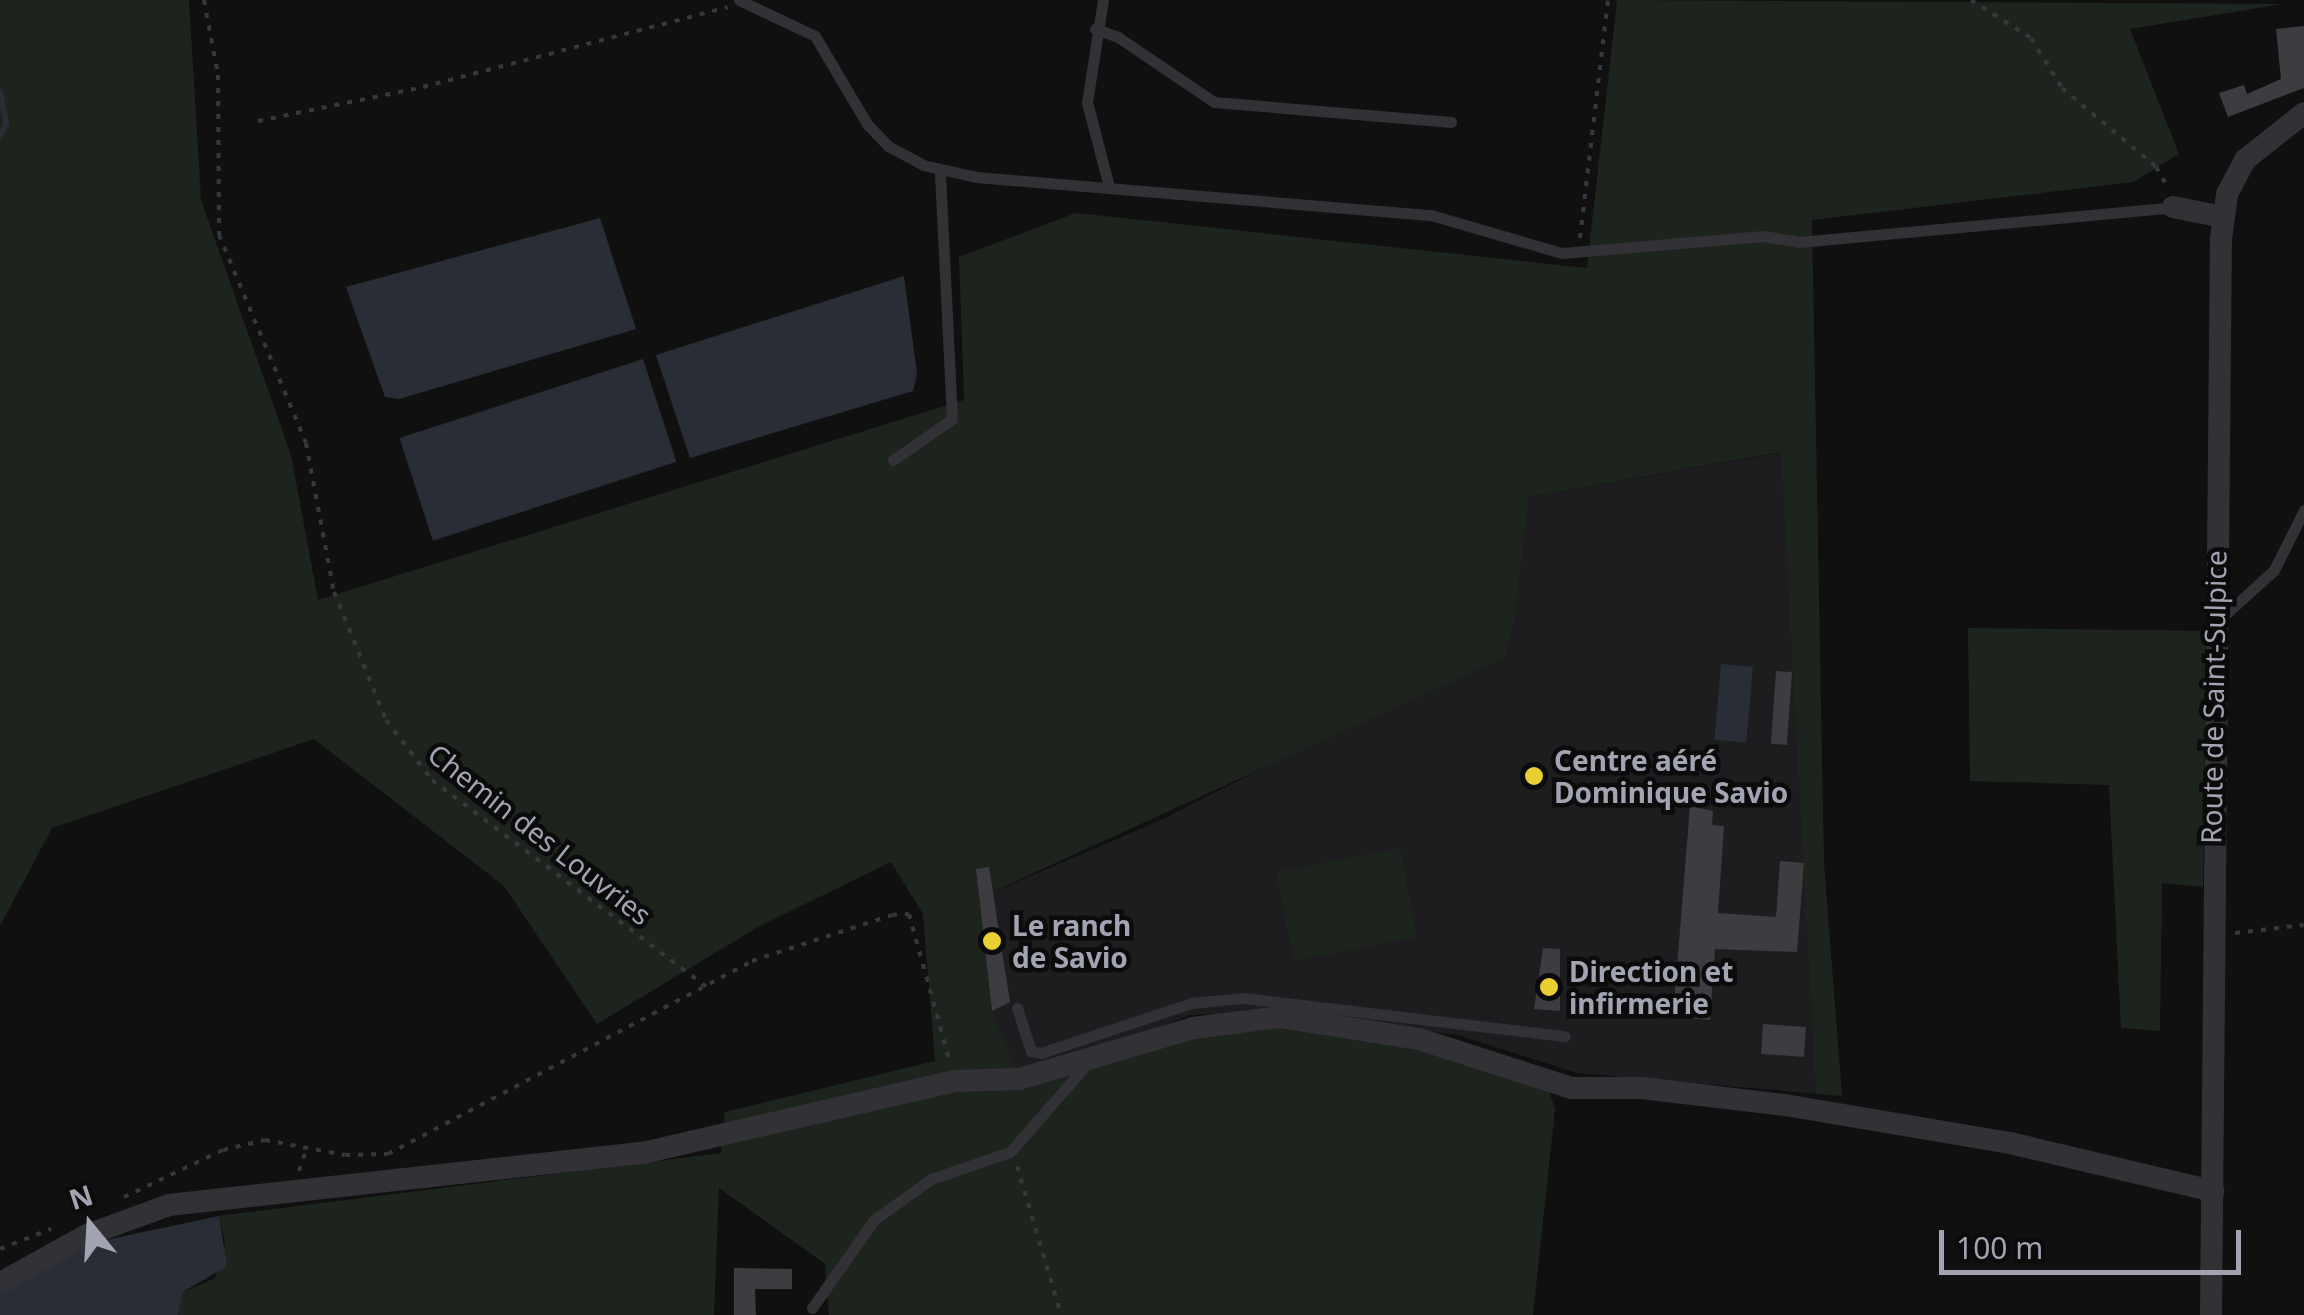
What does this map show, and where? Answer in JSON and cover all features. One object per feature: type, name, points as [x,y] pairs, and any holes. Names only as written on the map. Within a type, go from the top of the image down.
[{"type":"street","name":"Route de Saint-Sulpice","points":[[2210,1315],[2210,932],[2223,217],[2246,160],[2304,112]]},
{"type":"street","points":[[2173,207],[2223,217]]},
{"type":"street","points":[[0,1283],[87,1235],[169,1205],[648,1152],[955,1081],[1019,1079],[1193,1028],[1280,1018],[1419,1039],[1572,1088],[1642,1088],[1785,1105],[2010,1144],[2212,1191]]},
{"type":"lane","points":[[1104,0],[1095,29],[1087,102],[1109,187]]},
{"type":"lane","points":[[744,2],[815,36],[878,137],[940,170],[1269,206],[1431,215],[1578,253],[1763,236],[1799,242],[2173,207]]},
{"type":"lane","points":[[1095,29],[1118,37],[1192,91],[1228,106],[1451,122]]},
{"type":"lane","points":[[893,460],[952,419],[940,170]]},
{"type":"lane","points":[[2214,624],[2247,601],[2274,570],[2304,510]]},
{"type":"lane","points":[[1018,1008],[1031,1050],[1041,1053],[1191,1002],[1244,998],[1566,1036]]},
{"type":"lane","points":[[812,1308],[874,1220],[931,1179],[1010,1152],[1093,1058]]},
{"type":"path","name":"Chemin des Louvries","points":[[204,0],[218,75],[220,235],[306,443],[334,592],[386,720],[432,780],[708,987]]},
{"type":"path","points":[[1578,253],[1608,0]]},
{"type":"path","points":[[1972,0],[2031,38],[2062,88],[2156,167],[2173,207]]},
{"type":"path","points":[[258,121],[423,87],[744,2]]},
{"type":"path","points":[[112,1203],[222,1150],[265,1140],[345,1155],[388,1154],[801,940],[909,914],[955,1081]]},
{"type":"path","points":[[2210,932],[2304,925]]},
{"type":"path","points":[[1010,1152],[1027,1187],[1061,1315]]},
{"type":"path","points":[[0,1249],[65,1223]]},
{"type":"shaded area","points":[[0,0],[189,0],[201,200],[291,455],[318,600],[964,400],[959,257],[1076,213],[1587,268],[1617,0],[2283,4],[2130,29],[2179,154],[2133,182],[1812,220],[1824,865],[1842,1096],[1816,1094],[1781,452],[1529,497],[1516,611],[1504,658],[979,898],[992,1011],[1023,1085],[1196,1038],[1282,1024],[1436,1052],[1549,1091],[1555,1109],[1533,1315],[829,1315],[825,1264],[719,1188],[714,1315],[178,1315],[183,1292],[215,1278],[225,1243],[219,1216],[721,1153],[725,1112],[935,1061],[923,914],[891,862],[758,927],[597,1024],[504,886],[314,739],[52,828],[0,926]]},
{"type":"shaded area","points":[[600,218],[636,329],[399,399],[385,397],[346,287]]},
{"type":"shaded area","points":[[904,276],[917,374],[913,391],[690,458],[656,355]]},
{"type":"shaded area","points":[[643,359],[676,462],[433,541],[400,438]]},
{"type":"shaded area","name":"Centre aéré Dominique Savio","points":[[1812,447],[1824,865],[1842,1096],[1577,1073],[1458,1035],[1280,1012],[1190,1015],[1113,1045],[1015,1069],[992,1011],[979,898],[1161,820],[1334,732],[1516,611],[1529,497]]},
{"type":"shaded area","points":[[1968,628],[2206,631],[2203,887],[2162,883],[2160,1031],[2121,1028],[2109,785],[1970,781]]},
{"type":"shaded area","points":[[1721,664],[1753,667],[1746,742],[1714,740]]},
{"type":"shaded area","points":[[1400,848],[1417,937],[1294,961],[1276,872]]},
{"type":"shaded area","points":[[219,1216],[227,1266],[183,1292],[178,1315],[0,1315],[0,1294],[46,1263],[101,1241]]},
{"type":"building","points":[[2304,26],[2304,88],[2228,117],[2219,93],[2244,85],[2247,94],[2281,79],[2276,29]]},
{"type":"building","points":[[1776,671],[1792,672],[1787,745],[1771,744]]},
{"type":"building","points":[[1690,806],[1713,811],[1712,825],[1724,826],[1718,913],[1776,917],[1780,861],[1804,863],[1797,952],[1715,949],[1710,1020],[1673,1017]]},
{"type":"building","points":[[989,867],[1010,1002],[992,1011],[976,869]]},
{"type":"building","name":"Direction et infirmerie","points":[[1543,948],[1560,949],[1560,1011],[1534,1009]]},
{"type":"building","points":[[1763,1024],[1806,1027],[1804,1057],[1761,1054]]},
{"type":"building","points":[[734,1268],[792,1269],[792,1289],[755,1289],[756,1315],[734,1315]]},
{"type":"waterway","points":[[0,92],[6,124],[0,137]]},
{"type":"place","name":"Centre aéré Dominique Savio","points":[[1534,776]]},
{"type":"place","name":"Le ranch de Savio","points":[[992,941]]},
{"type":"place","name":"Direction et infirmerie","points":[[1549,987]]}]
